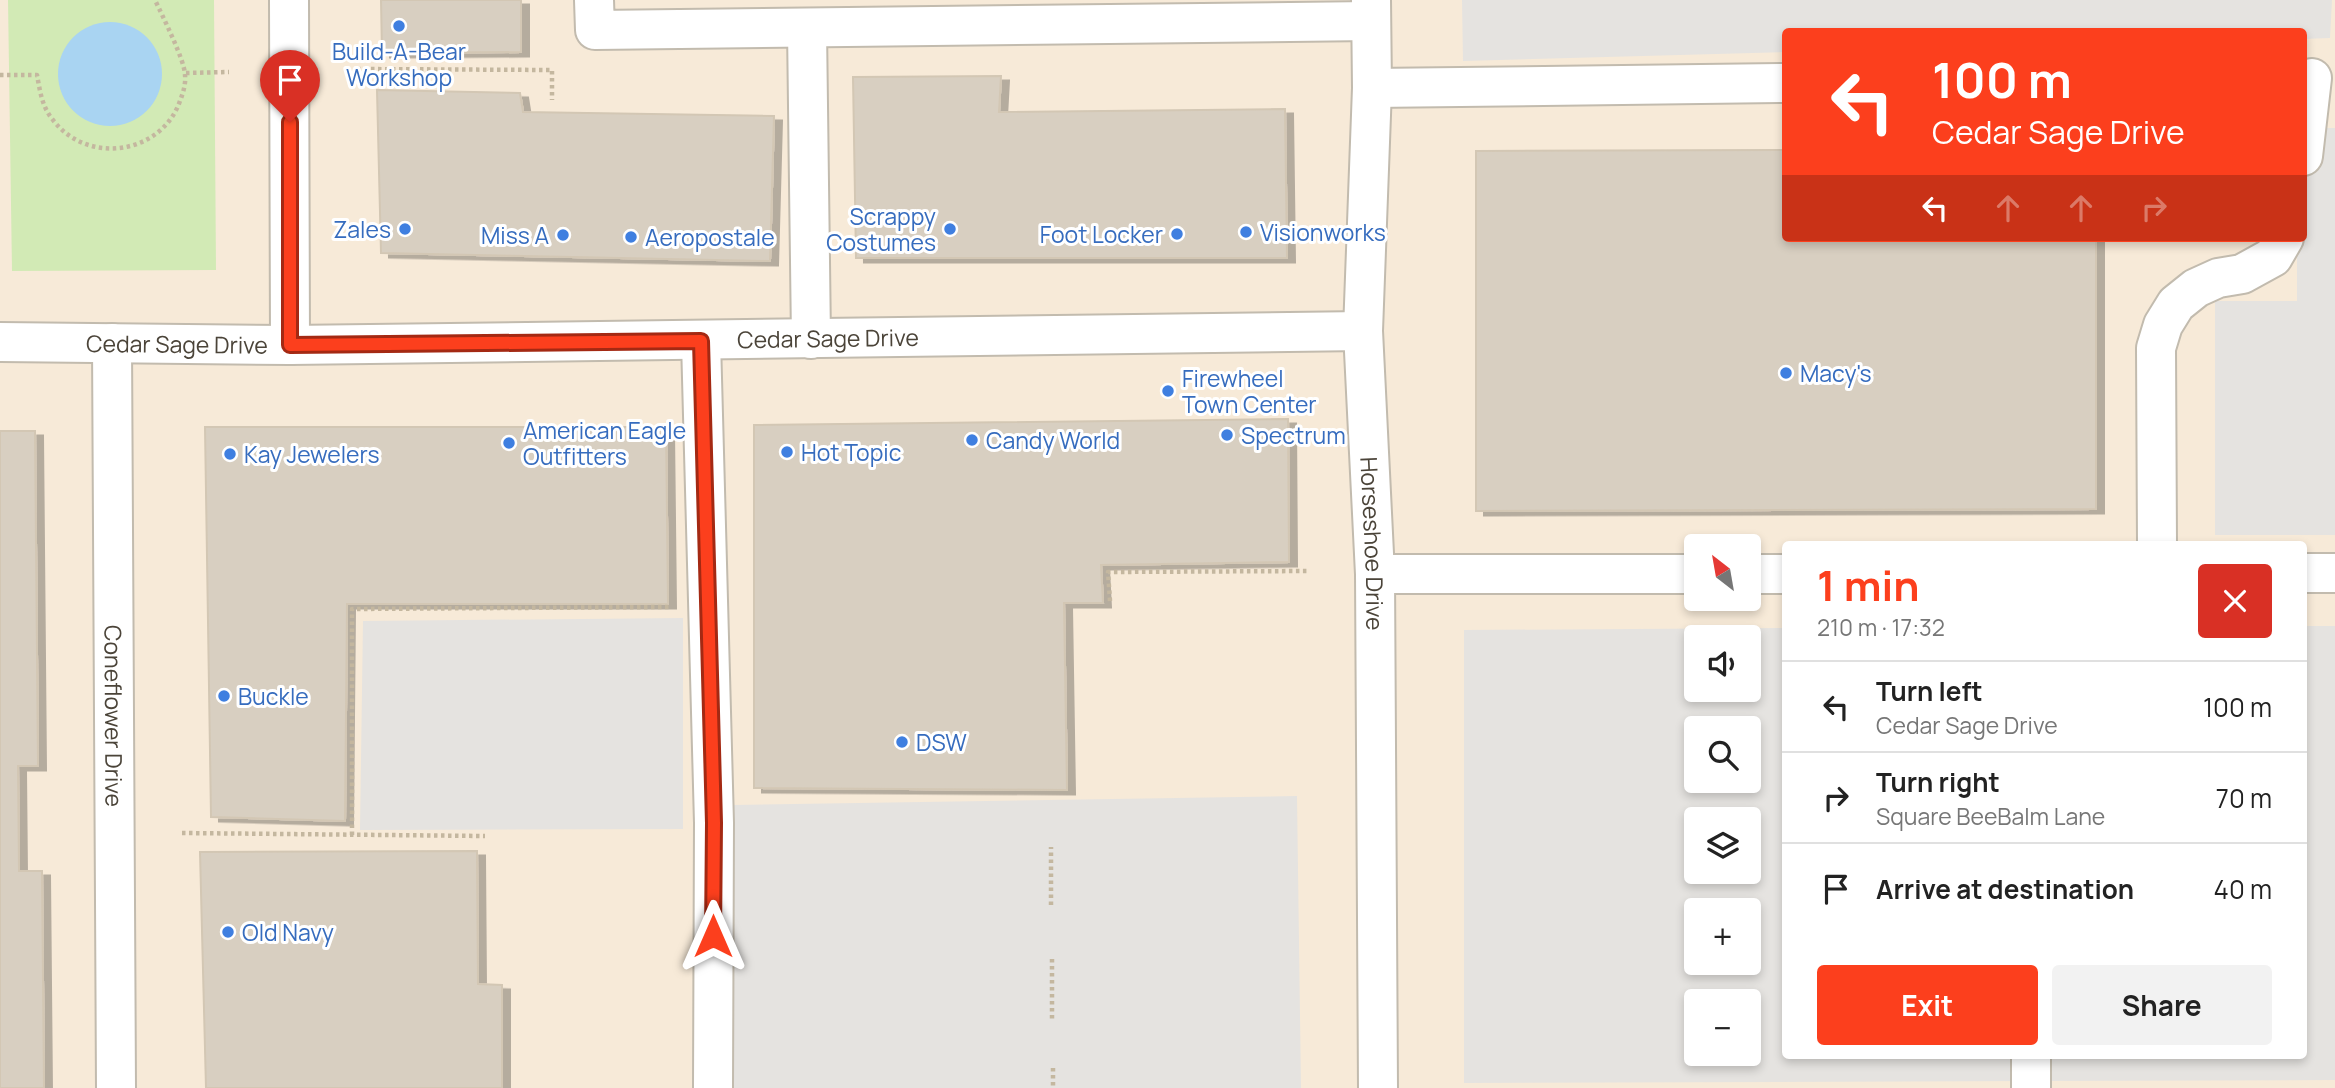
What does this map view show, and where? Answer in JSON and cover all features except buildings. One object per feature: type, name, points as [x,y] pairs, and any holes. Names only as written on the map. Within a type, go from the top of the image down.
[{"type":"street","points":[[289,0],[290,345]]},
{"type":"street","points":[[594,0],[595,30],[807,27],[1371,10]]},
{"type":"street","name":"Horseshoe Drive","points":[[1371,10],[1372,88],[1363,331],[1375,574],[1378,1088]]},
{"type":"street","points":[[807,27],[811,339]]},
{"type":"street","points":[[2307,134],[2317,78]]},
{"type":"street","points":[[1372,88],[1782,83]]},
{"type":"street","points":[[2157,541],[2156,348],[2163,325],[2176,304],[2196,288],[2218,278],[2242,274],[2273,257],[2282,242]]},
{"type":"street","name":"Cedar Sage Drive","points":[[0,342],[290,345],[1363,331]]},
{"type":"street","points":[[701,341],[714,823],[713,1088]]},
{"type":"street","name":"Coneflower Drive","points":[[112,343],[116,1088]]},
{"type":"street","points":[[2307,573],[2335,573]]},
{"type":"street","points":[[1375,574],[1684,574]]},
{"type":"street","points":[[1761,574],[1782,574]]},
{"type":"street","points":[[2031,1059],[2031,1088]]},
{"type":"path","points":[[0,75],[37,75],[41,99],[52,120],[71,137],[93,147],[117,149],[141,143],[162,130],[177,110],[185,87],[186,73],[155,0]]},
{"type":"path","points":[[357,69],[552,70],[552,100]]},
{"type":"path","points":[[186,73],[229,72]]},
{"type":"path","points":[[1110,601],[1108,572],[1307,571]]},
{"type":"path","points":[[352,835],[352,609],[674,607]]},
{"type":"path","points":[[182,833],[485,836]]},
{"type":"path","points":[[1051,847],[1051,905]]},
{"type":"path","points":[[1052,959],[1052,1019]]},
{"type":"path","points":[[1053,1068],[1054,1088]]},
{"type":"shaded area","name":"Firewheel Town Center","points":[[0,0],[2335,0],[2335,1088],[0,1088]]},
{"type":"shaded area","points":[[1462,0],[2332,0],[2330,38],[2307,39],[2307,28],[1782,28],[1782,52],[1463,61]]},
{"type":"shaded area","points":[[2307,128],[2335,128],[2335,535],[2215,535],[2215,301],[2297,301],[2297,242],[2307,242]]},
{"type":"shaded area","points":[[683,618],[683,829],[360,830],[363,621]]},
{"type":"shaded area","points":[[2307,626],[2335,626],[2335,1080],[1464,1083],[1464,630],[1684,629],[1684,702],[1761,702],[1761,628],[1782,628],[1782,1059],[2307,1059]]},
{"type":"shaded area","points":[[1297,796],[1301,1088],[732,1088],[732,805]]},
{"type":"green space","points":[[8,0],[214,0],[216,270],[12,271]]},
{"type":"water","points":[[110,22],[130,26],[153,45],[158,54],[162,74],[158,94],[139,117],[130,122],[110,126],[90,122],[67,103],[62,94],[58,74],[62,54],[81,31],[90,26]]},
{"type":"place","name":"Build-A-Bear Workshop","points":[[399,26]]},
{"type":"place","name":"Zales","points":[[405,229]]},
{"type":"place","name":"Scrappy Costumes","points":[[950,229]]},
{"type":"place","name":"Visionworks","points":[[1246,232]]},
{"type":"place","name":"Foot Locker","points":[[1177,234]]},
{"type":"place","name":"Miss A","points":[[563,235]]},
{"type":"place","name":"Aeropostale","points":[[631,237]]},
{"type":"place","name":"Macy's","points":[[1786,373]]},
{"type":"place","name":"Firewheel Town Center","points":[[1168,391]]},
{"type":"place","name":"Spectrum","points":[[1227,435]]},
{"type":"place","name":"Candy World","points":[[972,440]]},
{"type":"place","name":"American Eagle Outfitters","points":[[509,443]]},
{"type":"place","name":"Hot Topic","points":[[787,452]]},
{"type":"place","name":"Kay Jewelers","points":[[230,454]]},
{"type":"place","name":"Buckle","points":[[224,696]]},
{"type":"place","name":"DSW","points":[[902,742]]},
{"type":"place","name":"Old Navy","points":[[228,932]]},
{"type":"route","points":[[290,122],[290,345],[701,341],[714,823],[713,936]]}]
